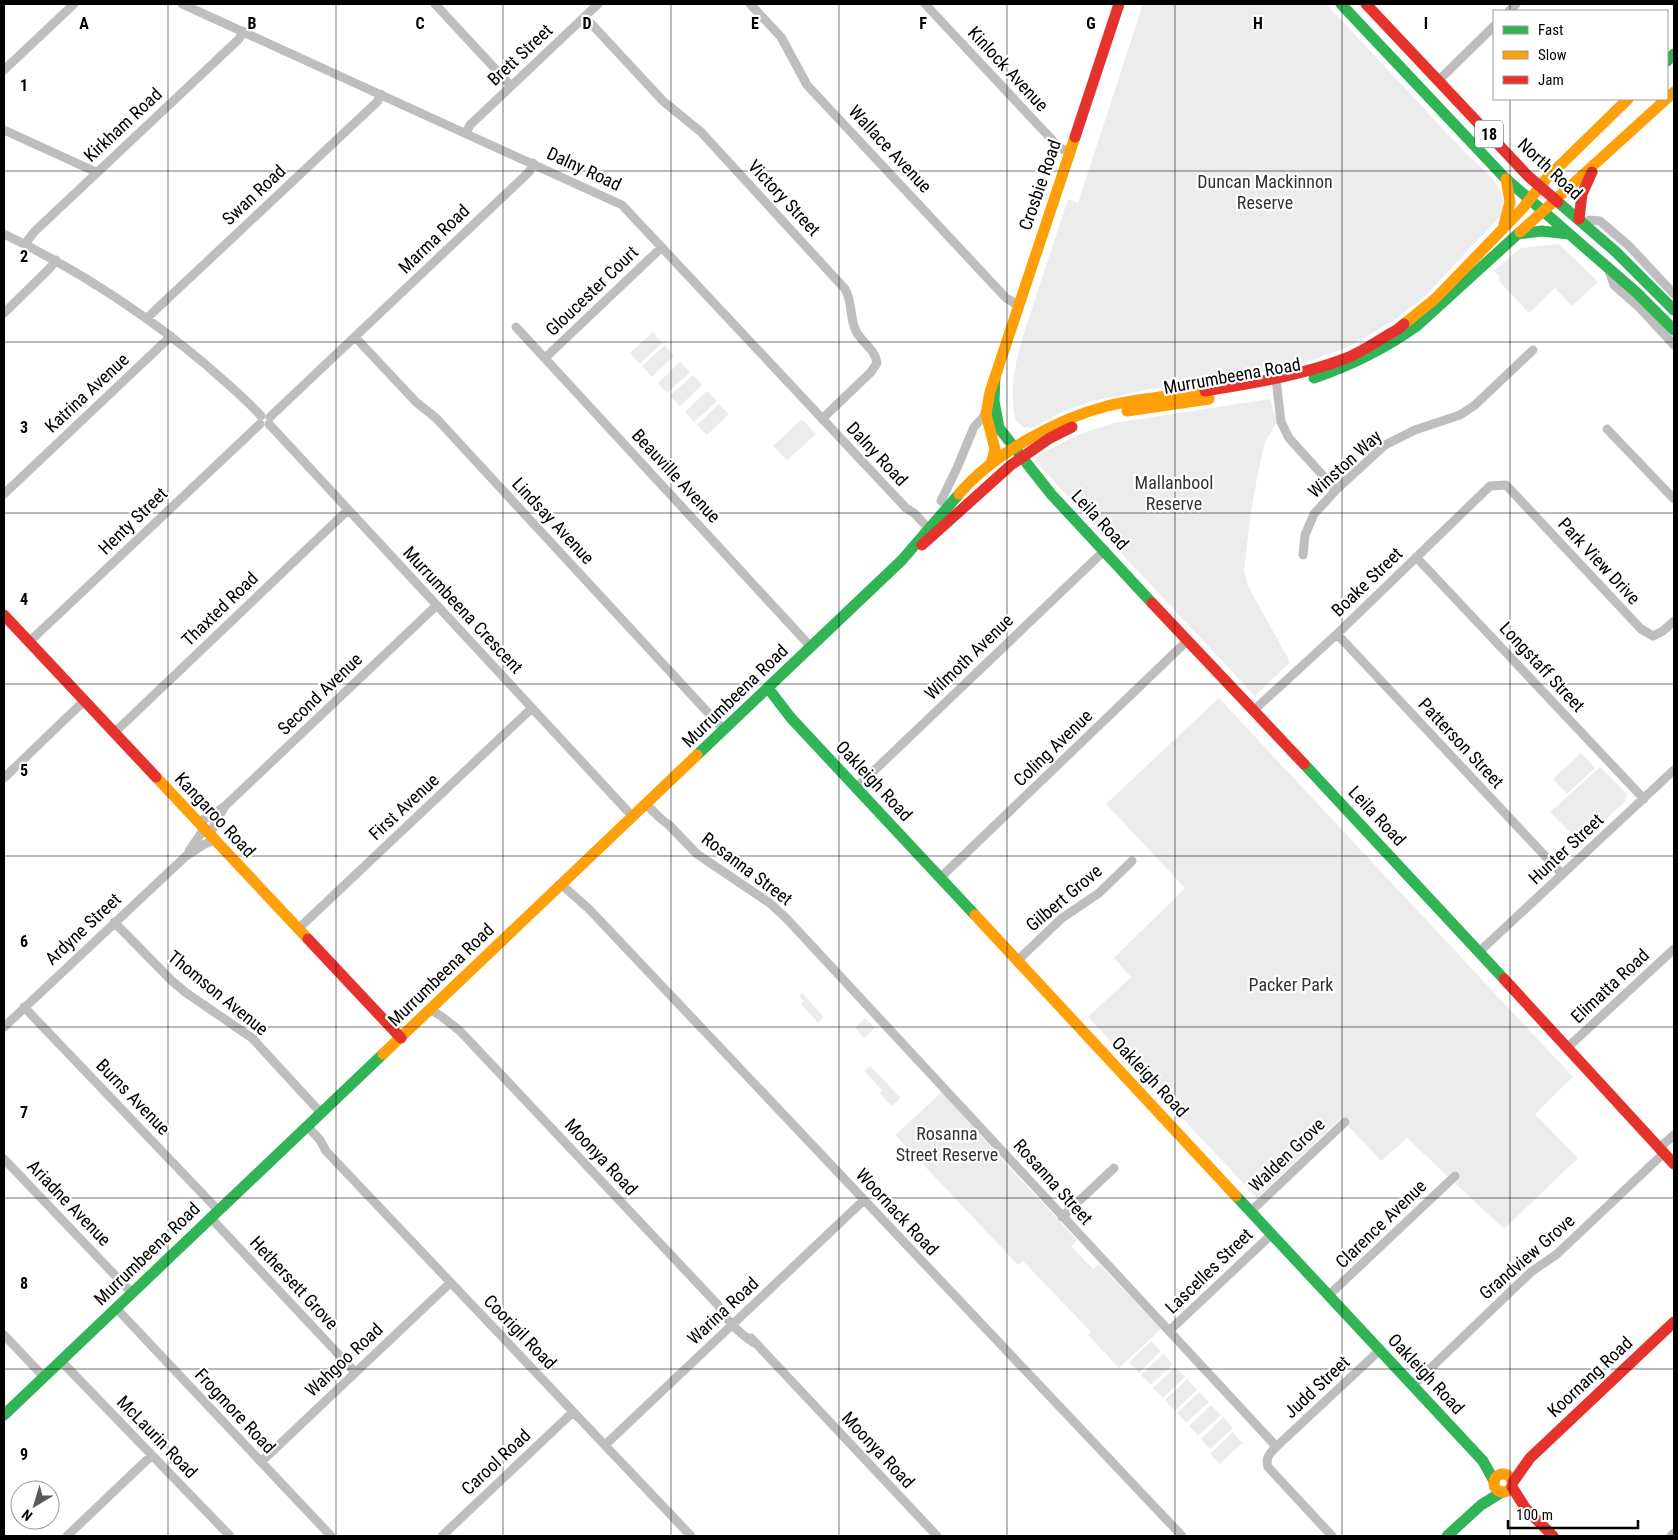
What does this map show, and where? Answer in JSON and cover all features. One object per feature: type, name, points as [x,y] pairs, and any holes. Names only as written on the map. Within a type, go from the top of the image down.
[{"type":"main road","name":"Crosbie Road","points":[[990,414],[994,377],[1119,4]]},
{"type":"main road","name":"North Road","points":[[1341,4],[1505,178],[1636,292],[1674,330]]},
{"type":"main road","name":"North Road","points":[[1366,4],[1528,176],[1666,286],[1674,310]]},
{"type":"main road","name":"Murrumbeena Road","points":[[4,1415],[1028,439],[1076,416],[1108,406],[1310,380],[1367,358],[1395,342],[1432,313],[1486,262],[1671,99]]},
{"type":"main road","name":"Murrumbeena Road","points":[[929,533],[951,501],[991,464],[1065,430],[1103,416],[1277,383],[1363,350],[1398,329],[1436,298],[1530,200],[1540,186],[1627,100]]},
{"type":"main road","points":[[1581,220],[1582,194],[1596,166]]},
{"type":"main road","points":[[1502,229],[1511,204],[1505,178]]},
{"type":"main road","points":[[1518,234],[1542,231],[1569,234]]},
{"type":"main road","points":[[990,414],[1010,432],[1028,439]]},
{"type":"main road","points":[[990,414],[995,447],[991,464]]},
{"type":"main road","name":"Leila Road","points":[[990,414],[1034,482],[1051,494],[1104,550],[1480,952],[1674,1164]]},
{"type":"main road","name":"Kangaroo Road","points":[[4,615],[401,1038]]},
{"type":"main road","name":"Oakleigh Road","points":[[765,691],[1552,1536]]},
{"type":"main road","name":"Koornang Road","points":[[1447,1536],[1674,1322]]},
{"type":"street","points":[[4,70],[74,4]]},
{"type":"street","points":[[435,4],[511,86]]},
{"type":"street","name":"Wallace Avenue","points":[[750,4],[781,37],[807,84],[1006,298],[1018,305]]},
{"type":"street","name":"Kinlock Avenue","points":[[925,4],[1056,143],[1062,149],[1070,152]]},
{"type":"street","name":"Dalny Road","points":[[187,5],[622,205],[906,508],[910,516],[929,533]]},
{"type":"street","name":"Brett Street","points":[[466,133],[468,127],[596,5]]},
{"type":"street","name":"Victory Street","points":[[585,16],[663,101],[701,132],[846,289],[850,299],[855,330],[876,356],[877,363],[871,372],[822,418]]},
{"type":"street","points":[[1438,81],[1493,27]]},
{"type":"street","name":"Kirkham Road","points":[[25,244],[34,232],[96,172],[239,40],[243,31]]},
{"type":"street","name":"Swan Road","points":[[147,318],[377,102],[381,94]]},
{"type":"street","points":[[4,130],[96,172]]},
{"type":"street","name":"Marma Road","points":[[355,337],[529,172],[533,163]]},
{"type":"street","name":"Murrumbeena Crescent","points":[[4,234],[56,260],[109,292],[171,336],[241,396],[633,817]]},
{"type":"street","name":"Gloucester Court","points":[[545,358],[662,247]]},
{"type":"street","points":[[4,313],[56,260]]},
{"type":"street","name":"North Road","points":[[1608,268],[1614,285],[1639,307],[1674,345]]},
{"type":"street","points":[[1666,286],[1674,294]]},
{"type":"street","points":[[1636,292],[1639,307]]},
{"type":"street","name":"Beauville Avenue","points":[[516,327],[811,647]]},
{"type":"street","name":"Katrina Avenue","points":[[4,494],[171,336]]},
{"type":"street","name":"Henty Street","points":[[29,642],[355,337]]},
{"type":"street","name":"Lindsay Avenue","points":[[355,337],[416,402],[443,425],[724,730]]},
{"type":"street","name":"Winston Way","points":[[1303,555],[1305,535],[1314,514],[1336,490],[1385,445],[1416,430],[1460,415],[1474,405],[1532,350]]},
{"type":"street","points":[[1277,383],[1281,422],[1289,438],[1336,490]]},
{"type":"street","points":[[941,501],[958,468],[974,428],[990,414]]},
{"type":"street","points":[[1607,429],[1674,499]]},
{"type":"street","name":"Boake Street","points":[[1254,710],[1337,634],[1490,486],[1506,485]]},
{"type":"street","name":"Park View Drive","points":[[1506,485],[1641,629],[1653,636],[1663,631],[1674,621]]},
{"type":"street","name":"Thaxted Road","points":[[114,733],[348,510]]},
{"type":"street","name":"Wilmoth Avenue","points":[[856,788],[1104,550]]},
{"type":"street","name":"Longstaff Street","points":[[1416,557],[1644,799]]},
{"type":"street","name":"Second Avenue","points":[[207,831],[209,817],[225,806],[436,605]]},
{"type":"street","name":"Patterson Street","points":[[1337,634],[1562,874]]},
{"type":"street","name":"Coling Avenue","points":[[940,878],[1188,640]]},
{"type":"street","points":[[4,778],[84,702]]},
{"type":"street","name":"First Avenue","points":[[298,929],[532,708]]},
{"type":"street","name":"Hunter Street","points":[[1480,952],[1674,770]]},
{"type":"street","name":"Rosanna Street","points":[[649,802],[664,815],[669,824],[703,859],[778,910],[1276,1447]]},
{"type":"street","name":"Second Avenue","points":[[207,831],[215,823],[225,806]]},
{"type":"street","name":"Ardyne Street","points":[[186,856],[203,845],[207,831]]},
{"type":"street","name":"Ardyne Street","points":[[4,1026],[186,856],[207,831]]},
{"type":"street","name":"Gilbert Grove","points":[[1017,961],[1062,918],[1099,893],[1132,860]]},
{"type":"street","name":"Woornack Road","points":[[564,882],[1182,1536]]},
{"type":"street","name":"Thomson Avenue","points":[[114,922],[185,992],[252,1038],[321,1113]]},
{"type":"street","name":"Elimatta Road","points":[[1568,1048],[1674,949]]},
{"type":"street","name":"Moonya Road","points":[[434,1006],[441,1016],[460,1031],[718,1305],[726,1310],[735,1323],[747,1332],[754,1343],[937,1536]]},
{"type":"street","name":"Burns Avenue","points":[[24,1007],[214,1213]]},
{"type":"street","name":"Walden Grove","points":[[1251,1211],[1345,1122]]},
{"type":"street","name":"Coorigil Road","points":[[305,1128],[316,1144],[326,1150],[691,1536]]},
{"type":"street","name":"Grandview Grove","points":[[1413,1385],[1531,1272],[1557,1254],[1662,1151],[1674,1134]]},
{"type":"street","name":"Ariadne Avenue","points":[[4,1159],[132,1292]]},
{"type":"street","points":[[1062,1217],[1114,1168]]},
{"type":"street","name":"Clarence Avenue","points":[[1329,1295],[1455,1176]]},
{"type":"street","name":"Warina Road","points":[[605,1445],[864,1200]]},
{"type":"street","name":"Hethersett Grove","points":[[214,1213],[355,1372]]},
{"type":"street","name":"Lascelles Street","points":[[1169,1331],[1272,1234]]},
{"type":"street","name":"Wahgoo Road","points":[[261,1462],[450,1283]]},
{"type":"street","name":"Frogmore Road","points":[[116,1308],[331,1536]]},
{"type":"street","points":[[4,1335],[44,1376]]},
{"type":"street","name":"Judd Street","points":[[1276,1447],[1380,1350]]},
{"type":"street","name":"McLaurin Road","points":[[61,1361],[230,1536]]},
{"type":"street","name":"Carool Road","points":[[442,1536],[573,1412]]},
{"type":"street","points":[[1276,1447],[1268,1457],[1266,1463],[1268,1467],[1332,1536]]},
{"type":"street","points":[[67,1536],[151,1456]]},
{"type":"street","points":[[1671,1536],[1674,1533]]},
{"type":"green space","name":"Duncan Mackinnon Reserve","points":[[1143,4],[1326,4],[1462,150],[1492,179],[1503,196],[1503,210],[1497,220],[1427,294],[1396,319],[1348,347],[1282,369],[1145,390],[1092,401],[1060,413],[1034,427],[1025,428],[1016,421],[1013,404],[1015,371],[1022,338],[1068,199],[1078,203]]},
{"type":"green space","points":[[1559,244],[1598,282],[1572,306],[1555,288],[1529,313],[1498,280],[1500,278],[1494,271],[1521,248]]},
{"type":"green space","points":[[653,332],[662,343],[640,364],[630,353]]},
{"type":"green space","points":[[665,345],[674,356],[652,377],[642,366]]},
{"type":"green space","points":[[680,362],[690,372],[667,393],[658,383]]},
{"type":"green space","points":[[693,375],[702,385],[680,406],[670,396]]},
{"type":"green space","points":[[707,391],[717,401],[694,422],[685,412]]},
{"type":"green space","name":"Mallanbool Reserve","points":[[1270,399],[1277,422],[1265,442],[1259,468],[1251,511],[1244,570],[1248,586],[1290,662],[1255,696],[1035,461],[1037,456],[1077,435],[1114,423]]},
{"type":"green space","points":[[719,404],[729,414],[707,435],[697,425]]},
{"type":"green space","points":[[802,419],[816,434],[787,460],[773,446]]},
{"type":"green space","name":"Packer Park","points":[[1219,698],[1573,1077],[1535,1114],[1578,1158],[1504,1229],[1407,1138],[1381,1161],[1341,1118],[1257,1198],[1088,1017],[1131,977],[1114,958],[1185,888],[1106,804]]},
{"type":"green space","points":[[1581,753],[1595,768],[1567,794],[1553,779]]},
{"type":"green space","points":[[1600,767],[1627,794],[1625,802],[1580,842],[1550,812]]},
{"type":"green space","points":[[802,993],[824,1017],[818,1023],[801,1004],[804,1001],[799,996]]},
{"type":"green space","points":[[865,1018],[875,1028],[864,1038],[855,1028]]},
{"type":"green space","points":[[870,1066],[901,1098],[892,1106],[879,1093],[882,1090],[864,1071]]},
{"type":"green space","name":"Rosanna Street Reserve","points":[[942,1092],[1077,1240],[1071,1246],[1093,1269],[1099,1264],[1161,1329],[1119,1368],[1088,1335],[1091,1332],[1023,1261],[1018,1265],[895,1135]]},
{"type":"green space","points":[[1151,1341],[1161,1351],[1139,1373],[1129,1362]]},
{"type":"green space","points":[[1163,1354],[1173,1364],[1151,1385],[1141,1375]]},
{"type":"green space","points":[[1175,1367],[1185,1377],[1163,1398],[1153,1388]]},
{"type":"green space","points":[[1187,1379],[1197,1390],[1175,1411],[1165,1400]]},
{"type":"green space","points":[[1199,1392],[1209,1402],[1186,1423],[1177,1413]]},
{"type":"green space","points":[[1211,1405],[1221,1415],[1198,1436],[1189,1426]]},
{"type":"green space","points":[[1223,1417],[1233,1428],[1210,1449],[1201,1439]]},
{"type":"green space","points":[[1233,1432],[1242,1443],[1220,1464],[1210,1454]]},
{"type":"traffic: fast","points":[[1341,4],[1505,178],[1636,292],[1674,330]]},
{"type":"traffic: fast","points":[[1668,60],[1674,54]]},
{"type":"traffic: fast","points":[[1558,202],[1616,252],[1674,310]]},
{"type":"traffic: fast","points":[[1518,234],[1542,231],[1569,234]]},
{"type":"traffic: fast","points":[[1314,378],[1368,355],[1418,325],[1520,232]]},
{"type":"traffic: fast","points":[[995,377],[994,401],[999,428],[1051,494],[1152,603]]},
{"type":"traffic: fast","points":[[697,755],[902,560],[959,494]]},
{"type":"traffic: fast","points":[[768,688],[791,718],[975,915]]},
{"type":"traffic: fast","points":[[1304,764],[1504,979]]},
{"type":"traffic: fast","points":[[4,1415],[383,1054]]},
{"type":"traffic: fast","points":[[1236,1196],[1483,1461],[1494,1481]]},
{"type":"traffic: fast","points":[[1447,1536],[1481,1505],[1502,1492]]},
{"type":"traffic: slow","points":[[1668,97],[1674,92]]},
{"type":"traffic: slow","points":[[1404,324],[1436,298],[1522,209],[1547,178],[1627,100]]},
{"type":"traffic: slow","points":[[1520,232],[1665,100]]},
{"type":"traffic: slow","points":[[991,464],[995,449],[986,414],[990,392],[1075,137]]},
{"type":"traffic: slow","points":[[1504,225],[1510,202],[1506,179]]},
{"type":"traffic: slow","points":[[959,494],[989,465],[1008,452],[1047,429],[1068,420],[1119,403],[1205,391]]},
{"type":"traffic: slow","points":[[1127,411],[1209,399]]},
{"type":"traffic: slow","points":[[383,1054],[697,755]]},
{"type":"traffic: slow","points":[[156,777],[308,939]]},
{"type":"traffic: slow","points":[[975,915],[1236,1196]]},
{"type":"traffic: slow","points":[[1499,1474],[1507,1474],[1512,1479],[1512,1483],[1510,1490],[1499,1492],[1494,1487],[1494,1479],[1499,1474]]},
{"type":"traffic: jam","points":[[1075,137],[1119,4]]},
{"type":"traffic: jam","points":[[1366,4],[1528,176],[1558,202]]},
{"type":"traffic: jam","points":[[1579,219],[1582,194],[1592,172]]},
{"type":"traffic: jam","points":[[1205,391],[1275,378],[1327,365],[1358,353],[1404,324]]},
{"type":"traffic: jam","points":[[922,545],[1011,465],[1050,438],[1072,427]]},
{"type":"traffic: jam","points":[[1152,603],[1304,764]]},
{"type":"traffic: jam","points":[[4,615],[156,777]]},
{"type":"traffic: jam","points":[[308,939],[401,1038]]},
{"type":"traffic: jam","points":[[1504,979],[1674,1164]]},
{"type":"traffic: jam","points":[[1513,1482],[1530,1458],[1674,1322]]},
{"type":"traffic: jam","points":[[1512,1487],[1526,1509],[1553,1536]]}]
